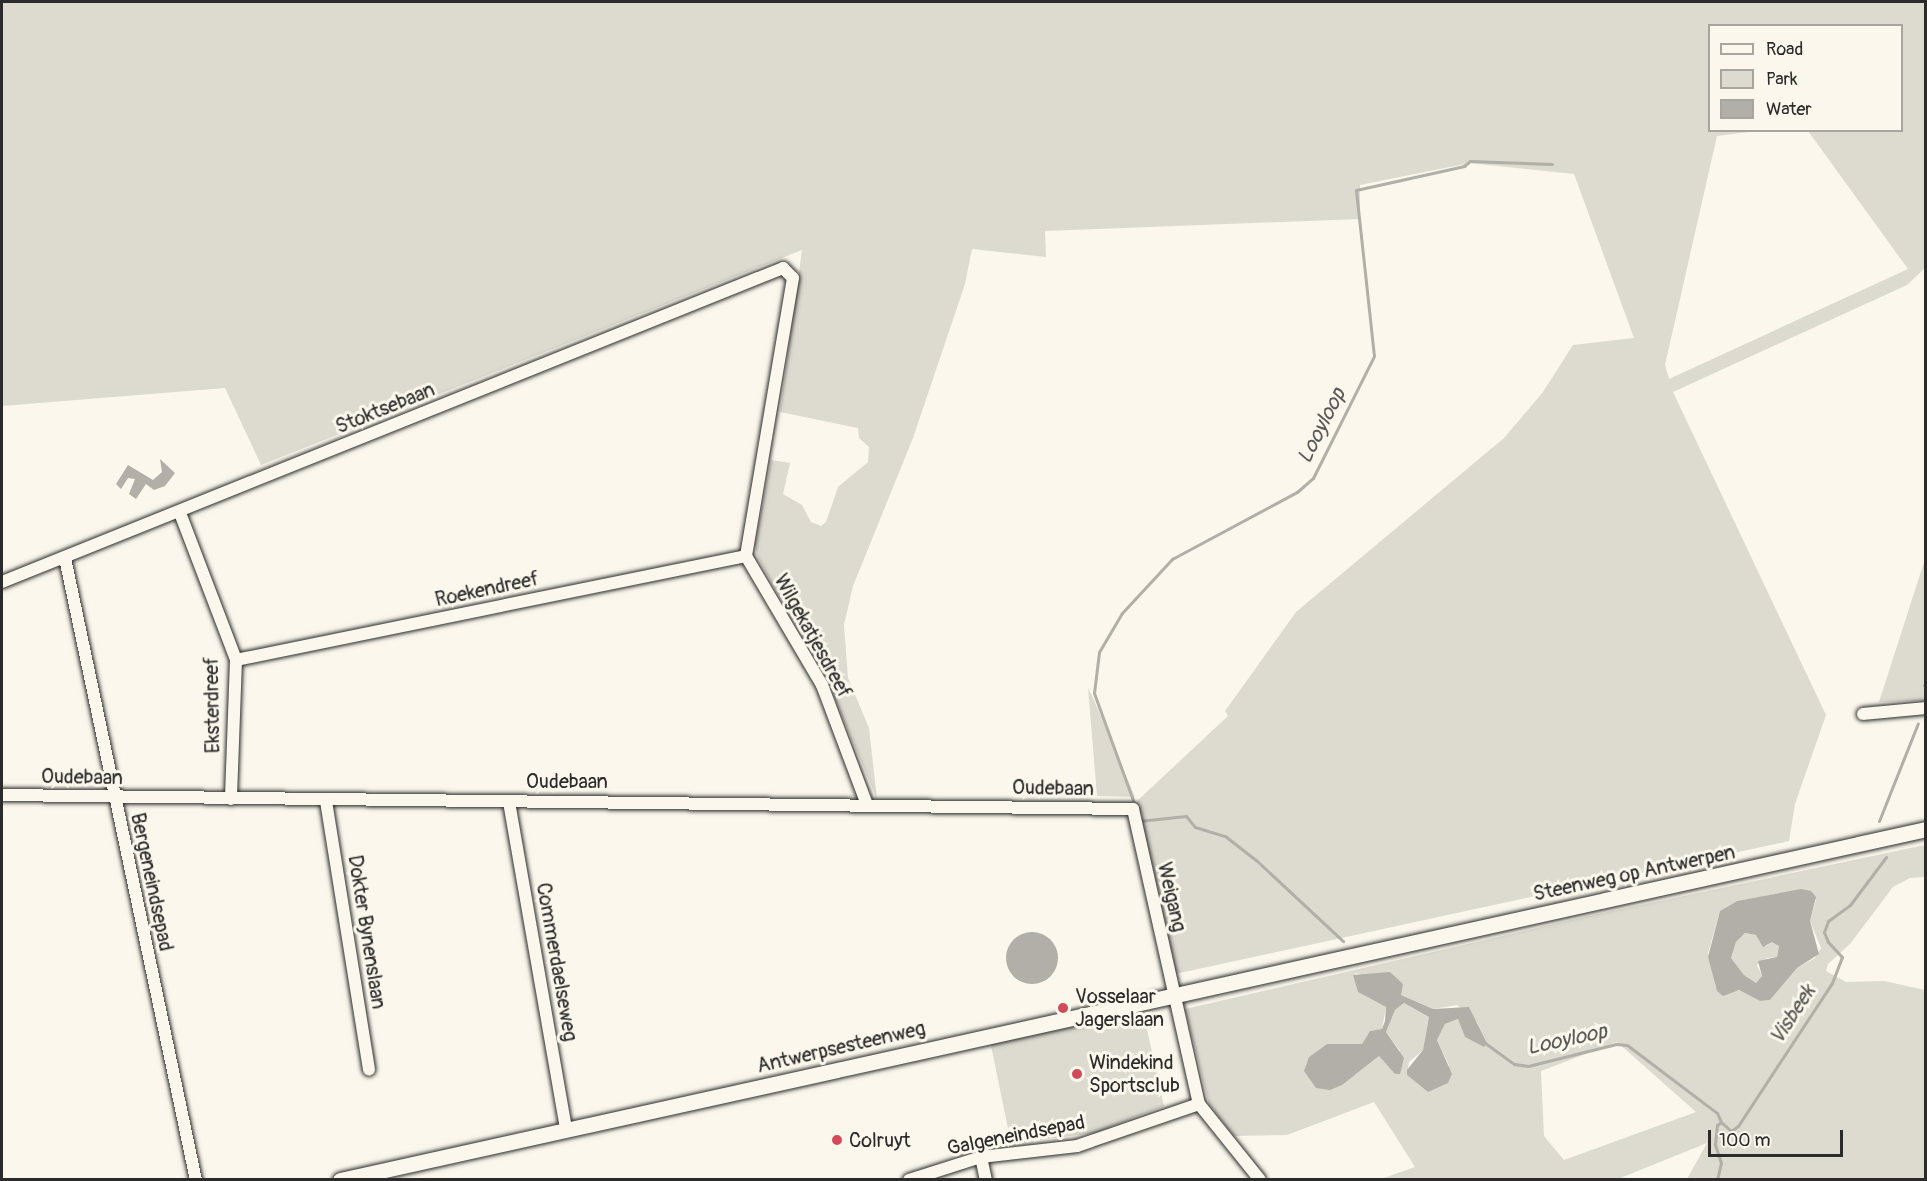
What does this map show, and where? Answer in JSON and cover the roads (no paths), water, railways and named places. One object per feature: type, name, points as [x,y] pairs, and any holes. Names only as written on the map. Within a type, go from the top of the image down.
[{"type":"main road","name":"Steenweg op Antwerpen","points":[[1352,956],[1926,829]]},
{"type":"main road","name":"Antwerpsesteenweg","points":[[340,1179],[1352,956]]},
{"type":"street","name":"Stoktsebaan","points":[[2,582],[180,513],[783,268],[793,278],[746,556]]},
{"type":"street","name":"Eksterdreef","points":[[180,513],[236,660],[231,799]]},
{"type":"street","name":"Roekendreef","points":[[236,660],[746,556]]},
{"type":"street","name":"Wilgekatjesdreef","points":[[746,556],[822,685],[867,805]]},
{"type":"street","name":"Bergeneindsepad","points":[[65,558],[196,1179]]},
{"type":"street","points":[[1863,714],[1926,708]]},
{"type":"street","name":"Oudebaan","points":[[2,795],[326,801],[1133,809]]},
{"type":"street","name":"Dokter Bynenslaan","points":[[326,801],[369,1070]]},
{"type":"street","name":"Commerdaelseweg","points":[[508,802],[566,1129]]},
{"type":"street","name":"Weigang","points":[[1133,809],[1199,1104]]},
{"type":"street","points":[[1199,1104],[1260,1179]]},
{"type":"street","name":"Galgeneindsepad","points":[[909,1179],[981,1157],[1077,1146],[1199,1104]]},
{"type":"street","points":[[981,1157],[986,1179]]},
{"type":"water","points":[[160,459],[175,473],[165,486],[154,490],[146,484],[136,499],[129,494],[135,479],[128,478],[121,489],[116,484],[128,465],[153,480],[162,472]]},
{"type":"water","points":[[1801,889],[1811,891],[1816,897],[1810,921],[1819,954],[1797,968],[1770,1000],[1760,1001],[1739,990],[1723,996],[1717,991],[1708,957],[1720,911],[1737,901]],"holes":[[[1745,933],[1756,935],[1763,947],[1772,942],[1779,946],[1777,957],[1758,961],[1762,976],[1756,983],[1744,975],[1731,958],[1736,942]]]},
{"type":"water","points":[[1027,932],[1037,932],[1051,939],[1058,958],[1051,977],[1037,984],[1027,984],[1017,980],[1010,973],[1006,963],[1006,953],[1010,943],[1017,936]]},
{"type":"water","points":[[1390,972],[1403,984],[1401,995],[1433,1009],[1469,1007],[1487,1043],[1484,1047],[1465,1037],[1458,1019],[1445,1024],[1437,1040],[1452,1074],[1448,1083],[1428,1092],[1407,1075],[1407,1070],[1423,1050],[1429,1017],[1404,1003],[1395,1010],[1386,1032],[1404,1058],[1400,1074],[1395,1074],[1379,1056],[1342,1085],[1330,1090],[1316,1088],[1304,1071],[1309,1057],[1327,1044],[1362,1044],[1370,1031],[1382,1029],[1385,1021],[1386,1007],[1358,992],[1353,975]]},
{"type":"waterway","name":"Looyloop","points":[[1134,803],[1094,693],[1099,652],[1122,613],[1172,559],[1297,492],[1313,478],[1374,356],[1356,190],[1464,166],[1470,161],[1552,164]]},
{"type":"waterway","name":"Visbeek","points":[[1879,821],[1918,723]]},
{"type":"waterway","name":"Looyloop","points":[[1139,821],[1186,816],[1195,827],[1225,836],[1256,860],[1343,941]]},
{"type":"waterway","name":"Visbeek","points":[[1717,1180],[1721,1163],[1715,1144],[1717,1125],[1721,1122],[1731,1131],[1738,1126],[1832,983],[1842,957],[1828,942],[1824,932],[1828,921],[1850,905],[1886,857]]},
{"type":"waterway","name":"Looyloop","points":[[1485,1043],[1514,1064],[1528,1066],[1616,1044],[1627,1045],[1717,1113],[1721,1122]]},
{"type":"place","name":"Vosselaar Jagerslaan","points":[[1063,1008]]},
{"type":"place","name":"Windekind Sportsclub","points":[[1077,1074]]},
{"type":"place","name":"Colruyt","points":[[837,1140]]}]
